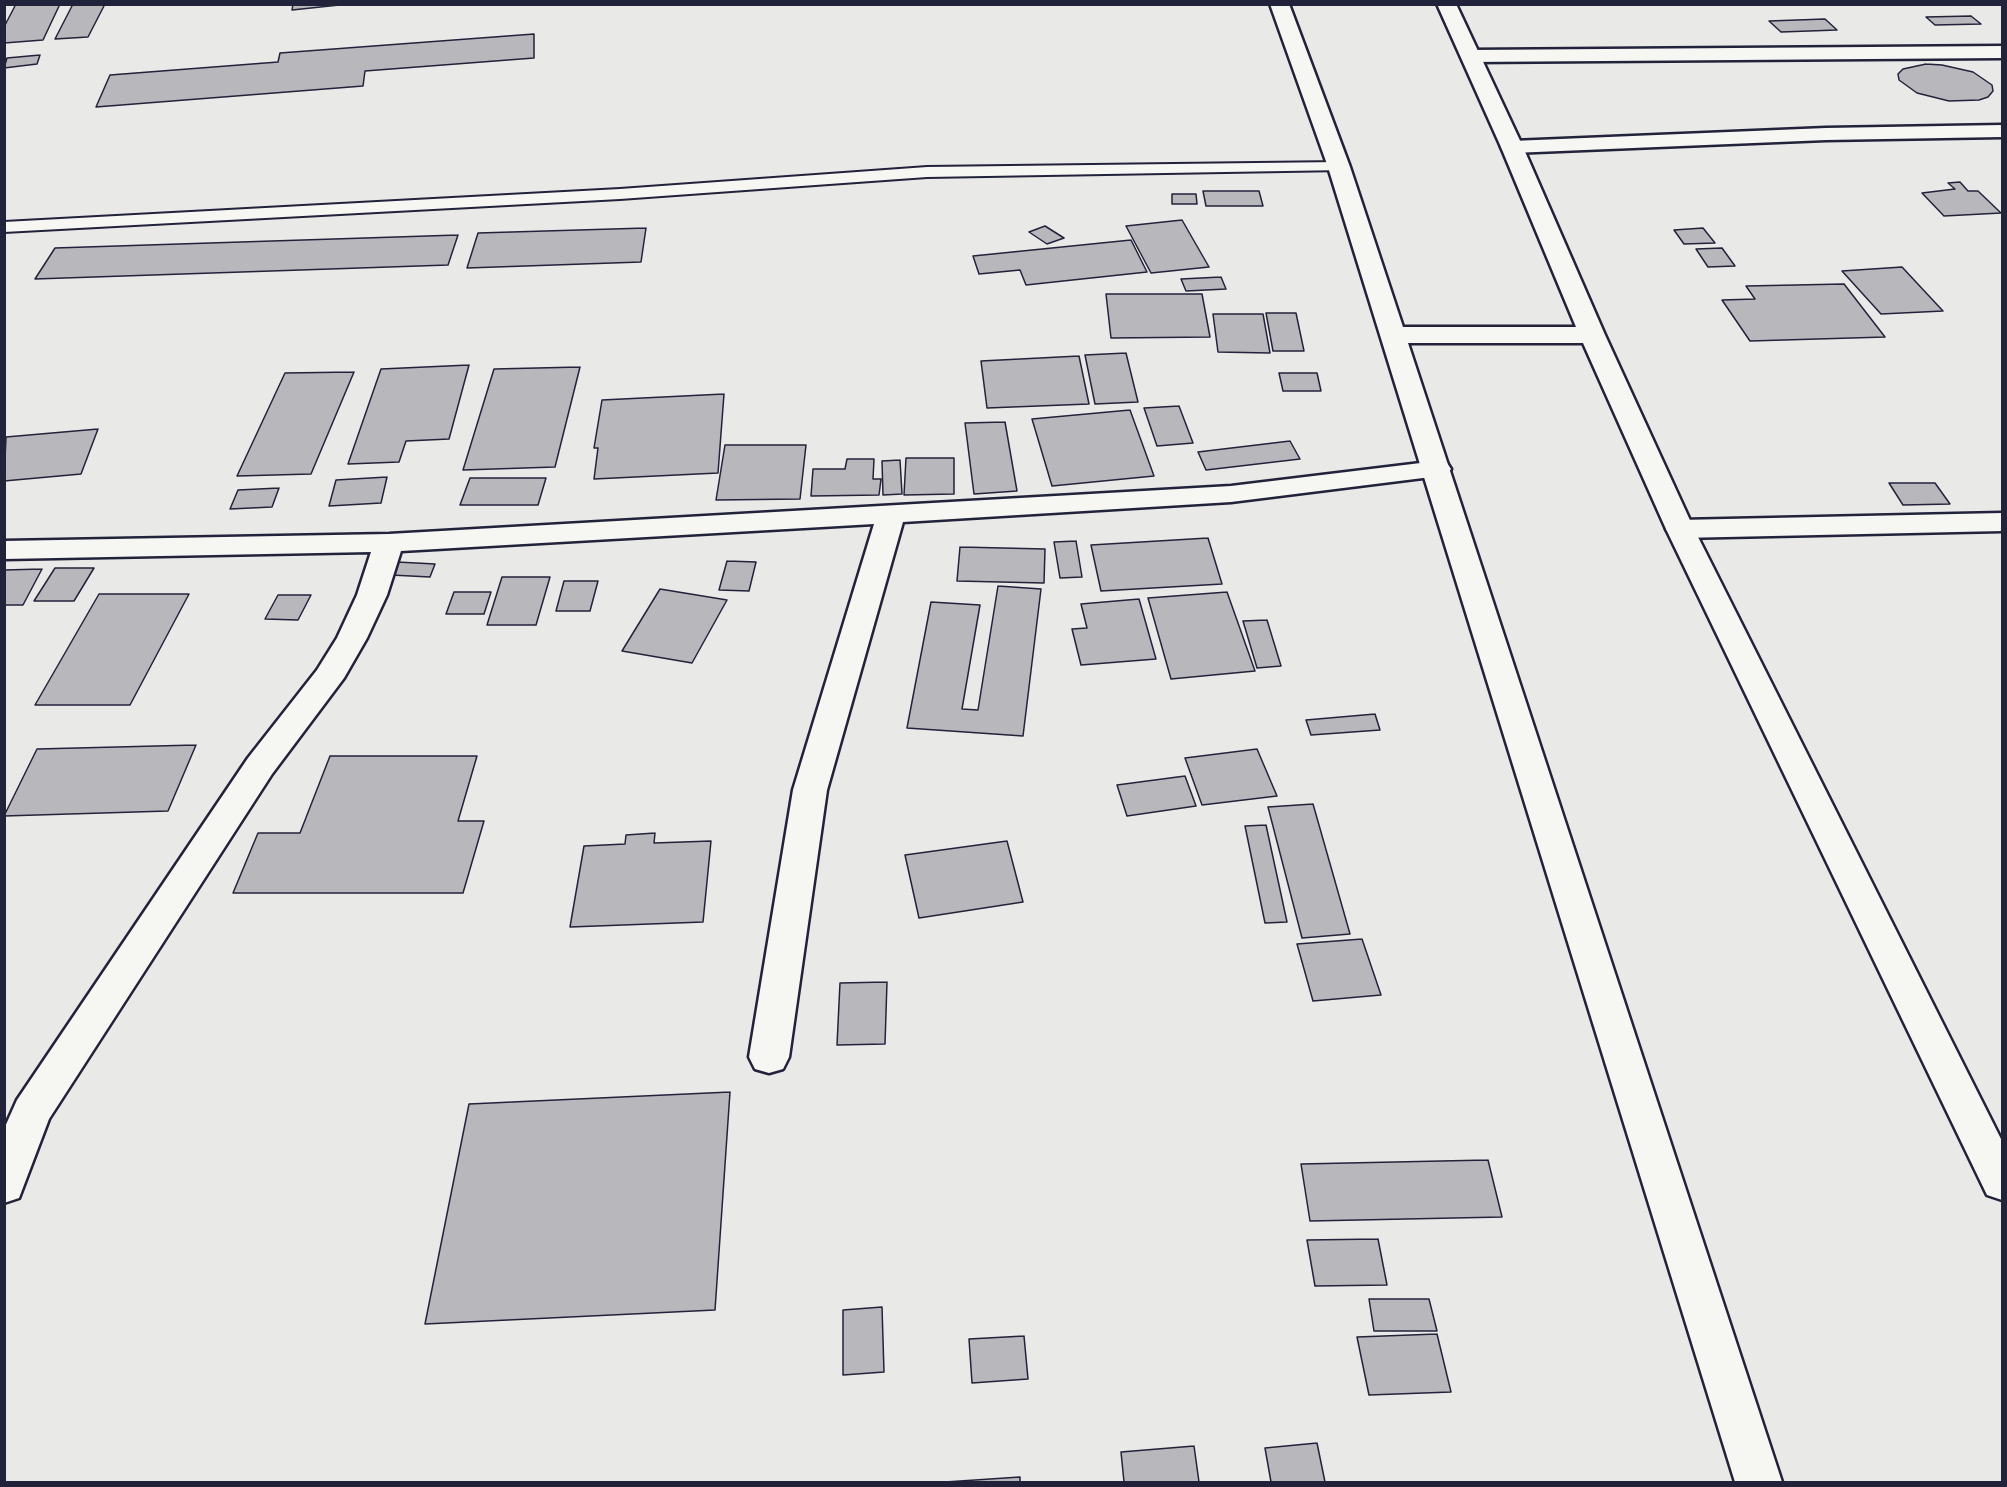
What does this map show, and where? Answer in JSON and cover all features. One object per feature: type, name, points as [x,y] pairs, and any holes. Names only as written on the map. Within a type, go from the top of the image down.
[{"type":"main road","points":[[1279,4],[1339,167],[1759,1482]]},
{"type":"main road","points":[[1446,4],[1512,147],[1592,335],[1680,529],[2002,1182]]},
{"type":"main road","points":[[1471,56],[2002,52]]},
{"type":"main road","points":[[1512,147],[1826,134],[2002,131]]},
{"type":"main road","points":[[1391,335],[1592,335]]},
{"type":"main road","points":[[4,550],[389,543],[1231,494],[1437,469]]},
{"type":"main road","points":[[769,1057],[810,790],[891,514]]},
{"type":"main road","points":[[1680,529],[2002,522]]},
{"type":"main road","points":[[4,1185],[18,1112],[260,766],[328,678],[352,638],[372,595],[389,543]]},
{"type":"lane","points":[[4,227],[608,195],[927,172],[1339,167]]},
{"type":"building","points":[[16,4],[60,4],[43,40],[4,43],[4,27]]},
{"type":"building","points":[[73,4],[105,4],[88,37],[55,39]]},
{"type":"building","points":[[293,4],[349,4],[292,10]]},
{"type":"building","points":[[1971,16],[1981,24],[1935,25],[1926,17]]},
{"type":"building","points":[[1825,19],[1837,30],[1781,32],[1769,21]]},
{"type":"building","points":[[534,34],[534,58],[365,71],[363,86],[96,107],[110,75],[278,62],[280,53]]},
{"type":"building","points":[[40,55],[37,64],[4,68],[7,58]]},
{"type":"building","points":[[1926,64],[1973,72],[1992,85],[1993,91],[1988,97],[1979,100],[1949,101],[1917,93],[1899,80],[1898,74],[1903,69]]},
{"type":"building","points":[[1960,182],[1968,191],[1978,191],[2001,213],[1944,216],[1922,193],[1955,189],[1948,183]]},
{"type":"building","points":[[1203,191],[1259,191],[1263,206],[1206,206]]},
{"type":"building","points":[[1172,194],[1196,194],[1197,204],[1172,204]]},
{"type":"building","points":[[1182,220],[1209,267],[1151,273],[1126,226]]},
{"type":"building","points":[[1045,226],[1064,238],[1047,244],[1029,232]]},
{"type":"building","points":[[646,228],[641,262],[467,268],[478,233]]},
{"type":"building","points":[[1703,228],[1715,243],[1684,244],[1674,230]]},
{"type":"building","points":[[458,235],[448,265],[35,279],[55,248]]},
{"type":"building","points":[[1131,240],[1147,272],[1026,285],[1020,270],[979,274],[973,256]]},
{"type":"building","points":[[1722,248],[1735,266],[1708,267],[1696,249]]},
{"type":"building","points":[[1902,267],[1943,311],[1881,314],[1842,271]]},
{"type":"building","points":[[1221,277],[1226,289],[1186,291],[1181,279]]},
{"type":"building","points":[[1844,284],[1885,337],[1750,341],[1722,300],[1755,299],[1746,286]]},
{"type":"building","points":[[1106,294],[1202,294],[1210,337],[1111,338]]},
{"type":"building","points":[[1266,313],[1296,313],[1304,351],[1273,351]]},
{"type":"building","points":[[1213,314],[1263,314],[1270,353],[1218,352]]},
{"type":"building","points":[[1126,353],[1138,402],[1095,404],[1085,355]]},
{"type":"building","points":[[1079,356],[1089,404],[987,408],[981,361]]},
{"type":"building","points":[[469,365],[449,439],[406,441],[399,462],[348,464],[381,369]]},
{"type":"building","points":[[580,367],[555,467],[463,470],[494,369]]},
{"type":"building","points":[[354,372],[311,474],[237,476],[285,373]]},
{"type":"building","points":[[1279,373],[1317,373],[1321,391],[1283,391]]},
{"type":"building","points":[[724,394],[718,473],[594,479],[598,448],[594,448],[602,400]]},
{"type":"building","points":[[1179,406],[1193,443],[1157,446],[1144,408]]},
{"type":"building","points":[[1130,410],[1154,476],[1052,486],[1032,419]]},
{"type":"building","points":[[1005,422],[1017,491],[974,494],[965,423]]},
{"type":"building","points":[[98,429],[81,474],[4,481],[6,437]]},
{"type":"building","points":[[1290,441],[1300,459],[1206,470],[1198,452]]},
{"type":"building","points":[[725,445],[806,445],[800,499],[716,500]]},
{"type":"building","points":[[906,458],[954,458],[954,494],[904,495]]},
{"type":"building","points":[[847,459],[874,459],[873,479],[881,479],[879,495],[811,496],[813,469],[845,469]]},
{"type":"building","points":[[900,460],[902,494],[883,495],[882,461]]},
{"type":"building","points":[[387,477],[381,503],[329,506],[336,480]]},
{"type":"building","points":[[470,478],[546,478],[538,505],[460,505]]},
{"type":"building","points":[[1889,483],[1935,483],[1950,504],[1903,505]]},
{"type":"building","points":[[279,488],[272,507],[230,509],[238,490]]},
{"type":"building","points":[[1208,538],[1222,584],[1101,591],[1091,545]]},
{"type":"building","points":[[1076,541],[1082,577],[1060,578],[1054,542]]},
{"type":"building","points":[[960,547],[1045,549],[1044,583],[957,581]]},
{"type":"building","points":[[727,561],[756,562],[749,591],[719,590]]},
{"type":"building","points":[[397,562],[435,564],[430,577],[391,575]]},
{"type":"building","points":[[55,568],[94,568],[74,601],[34,601]]},
{"type":"building","points":[[42,569],[23,605],[4,605],[4,570]]},
{"type":"building","points":[[502,577],[550,577],[536,625],[487,625]]},
{"type":"building","points":[[564,581],[598,581],[590,611],[556,611]]},
{"type":"building","points":[[998,586],[1041,589],[1023,736],[907,728],[931,602],[980,605],[962,709],[978,710]]},
{"type":"building","points":[[660,589],[727,600],[692,663],[622,651]]},
{"type":"building","points":[[454,592],[491,592],[484,614],[446,614]]},
{"type":"building","points":[[1227,592],[1255,671],[1171,679],[1148,598]]},
{"type":"building","points":[[99,594],[189,594],[130,705],[35,705]]},
{"type":"building","points":[[278,595],[311,595],[298,620],[265,619]]},
{"type":"building","points":[[1139,599],[1156,659],[1081,665],[1072,629],[1087,628],[1081,604]]},
{"type":"building","points":[[1267,620],[1281,666],[1257,668],[1243,621]]},
{"type":"building","points":[[1375,714],[1380,730],[1311,735],[1306,720]]},
{"type":"building","points":[[196,745],[168,811],[4,816],[37,749]]},
{"type":"building","points":[[1257,749],[1277,796],[1202,805],[1185,758]]},
{"type":"building","points":[[330,756],[477,756],[458,821],[484,821],[463,893],[233,893],[258,833],[300,833]]},
{"type":"building","points":[[1185,776],[1196,806],[1127,816],[1117,785]]},
{"type":"building","points":[[1313,804],[1350,934],[1302,938],[1268,807]]},
{"type":"building","points":[[1266,825],[1287,922],[1265,923],[1245,826]]},
{"type":"building","points":[[655,833],[654,843],[711,841],[703,922],[570,927],[584,846],[625,844],[626,835]]},
{"type":"building","points":[[1007,841],[1023,902],[919,918],[905,855]]},
{"type":"building","points":[[1362,939],[1381,995],[1313,1001],[1297,944]]},
{"type":"building","points":[[887,982],[885,1044],[837,1045],[840,983]]},
{"type":"building","points":[[730,1092],[715,1310],[425,1324],[469,1104]]},
{"type":"building","points":[[1488,1160],[1502,1217],[1310,1221],[1301,1164]]},
{"type":"building","points":[[1378,1239],[1387,1285],[1315,1286],[1307,1240]]},
{"type":"building","points":[[1369,1299],[1429,1299],[1437,1331],[1374,1331]]},
{"type":"building","points":[[882,1307],[884,1372],[843,1375],[843,1310]]},
{"type":"building","points":[[1437,1334],[1451,1392],[1369,1395],[1357,1337]]},
{"type":"building","points":[[1024,1336],[1028,1379],[972,1383],[969,1339]]},
{"type":"building","points":[[1317,1443],[1325,1482],[1271,1482],[1265,1448]]},
{"type":"building","points":[[1194,1446],[1199,1482],[1124,1482],[1121,1452]]},
{"type":"building","points":[[1020,1477],[1020,1482],[945,1482]]}]
